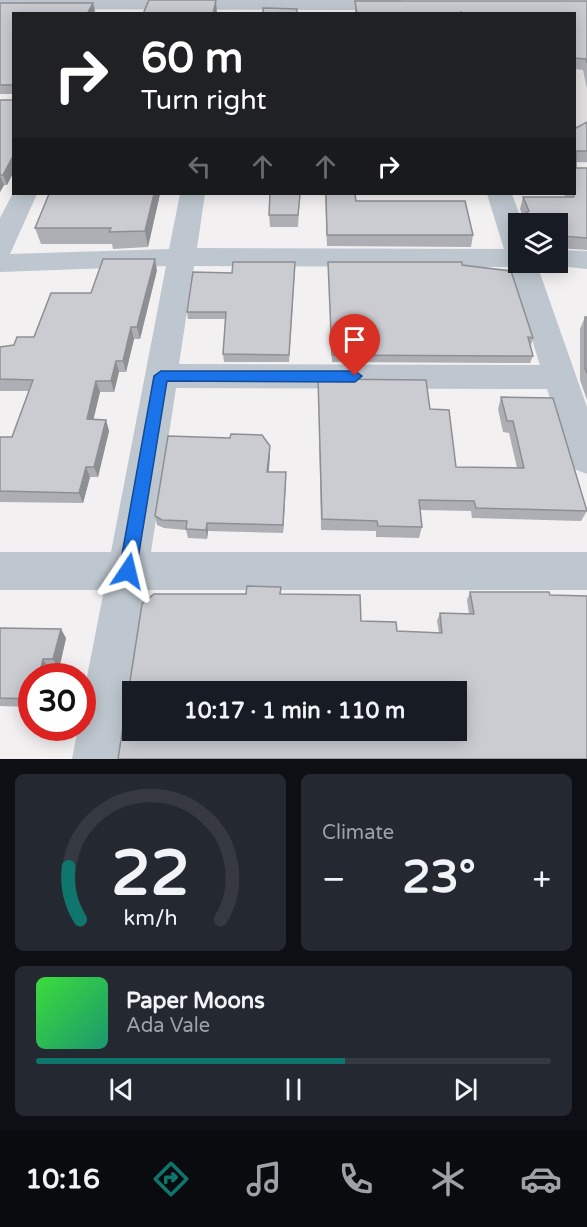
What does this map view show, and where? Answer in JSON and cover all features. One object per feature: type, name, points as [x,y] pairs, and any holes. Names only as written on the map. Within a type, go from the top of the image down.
[{"type":"street","points":[[0,2],[108,6],[417,5]]},
{"type":"street","points":[[0,248],[24,195]]},
{"type":"street","points":[[96,759],[192,195]]},
{"type":"street","points":[[500,195],[508,219]]},
{"type":"street","points":[[0,263],[181,257],[508,258]]},
{"type":"street","points":[[568,259],[587,260]]},
{"type":"street","points":[[526,273],[587,459]]},
{"type":"street","points":[[161,376],[560,377]]},
{"type":"street","points":[[0,571],[587,571]]},
{"type":"shaded area","points":[[576,29],[587,29],[587,163],[576,163]]},
{"type":"building","points":[[149,0],[216,0],[213,12],[144,12]]},
{"type":"building","points":[[355,1],[587,1],[587,63],[586,59],[576,58],[576,12],[357,12]]},
{"type":"building","points":[[0,3],[93,3],[88,12],[12,12],[12,85],[0,85]]},
{"type":"building","points":[[263,8],[297,9],[297,12],[263,12]]},
{"type":"building","points":[[0,100],[12,100],[12,158],[3,175],[0,175]]},
{"type":"building","points":[[587,122],[587,151],[576,151],[576,128]]},
{"type":"building","points":[[576,168],[587,168],[587,238],[568,236],[568,213],[526,213],[529,211],[523,197],[574,197],[573,195],[576,195]]},
{"type":"building","points":[[49,195],[154,195],[145,231],[109,232],[111,228],[35,228]]},
{"type":"building","points":[[270,195],[300,195],[298,215],[269,215]]},
{"type":"building","points":[[326,195],[355,195],[356,201],[465,201],[473,235],[327,235]]},
{"type":"building","points":[[103,259],[155,259],[137,327],[131,327],[123,361],[116,361],[111,381],[96,381],[87,419],[106,420],[94,467],[86,467],[79,493],[0,491],[0,437],[12,437],[33,380],[0,379],[0,347],[14,345],[17,337],[34,337],[51,293],[91,293]]},
{"type":"building","points":[[233,262],[295,262],[289,355],[223,354],[226,312],[187,312],[193,272],[232,273]]},
{"type":"building","points":[[328,262],[462,262],[462,265],[508,271],[508,273],[512,273],[533,338],[528,337],[533,356],[332,355]]},
{"type":"building","points":[[585,317],[587,317],[587,373],[585,368]]},
{"type":"building","points":[[318,379],[426,380],[430,409],[449,410],[456,467],[524,468],[513,421],[507,421],[501,397],[553,398],[587,511],[476,508],[474,501],[419,500],[422,527],[378,526],[377,521],[322,519]]},
{"type":"building","points":[[231,434],[262,435],[270,446],[267,472],[286,472],[283,525],[207,523],[206,530],[186,529],[187,521],[162,520],[155,516],[168,436],[230,438]]},
{"type":"building","points":[[247,586],[281,587],[280,594],[360,595],[361,621],[396,622],[397,631],[442,633],[440,613],[474,614],[470,592],[549,592],[550,595],[587,596],[587,759],[118,759],[122,733],[122,741],[467,741],[467,681],[130,681],[142,604],[154,594],[246,594]]},
{"type":"building","points":[[0,628],[61,629],[53,659],[43,659],[42,663],[18,663],[18,699],[0,698]]},
{"type":"route","points":[[128,571],[161,376],[355,376]]}]
